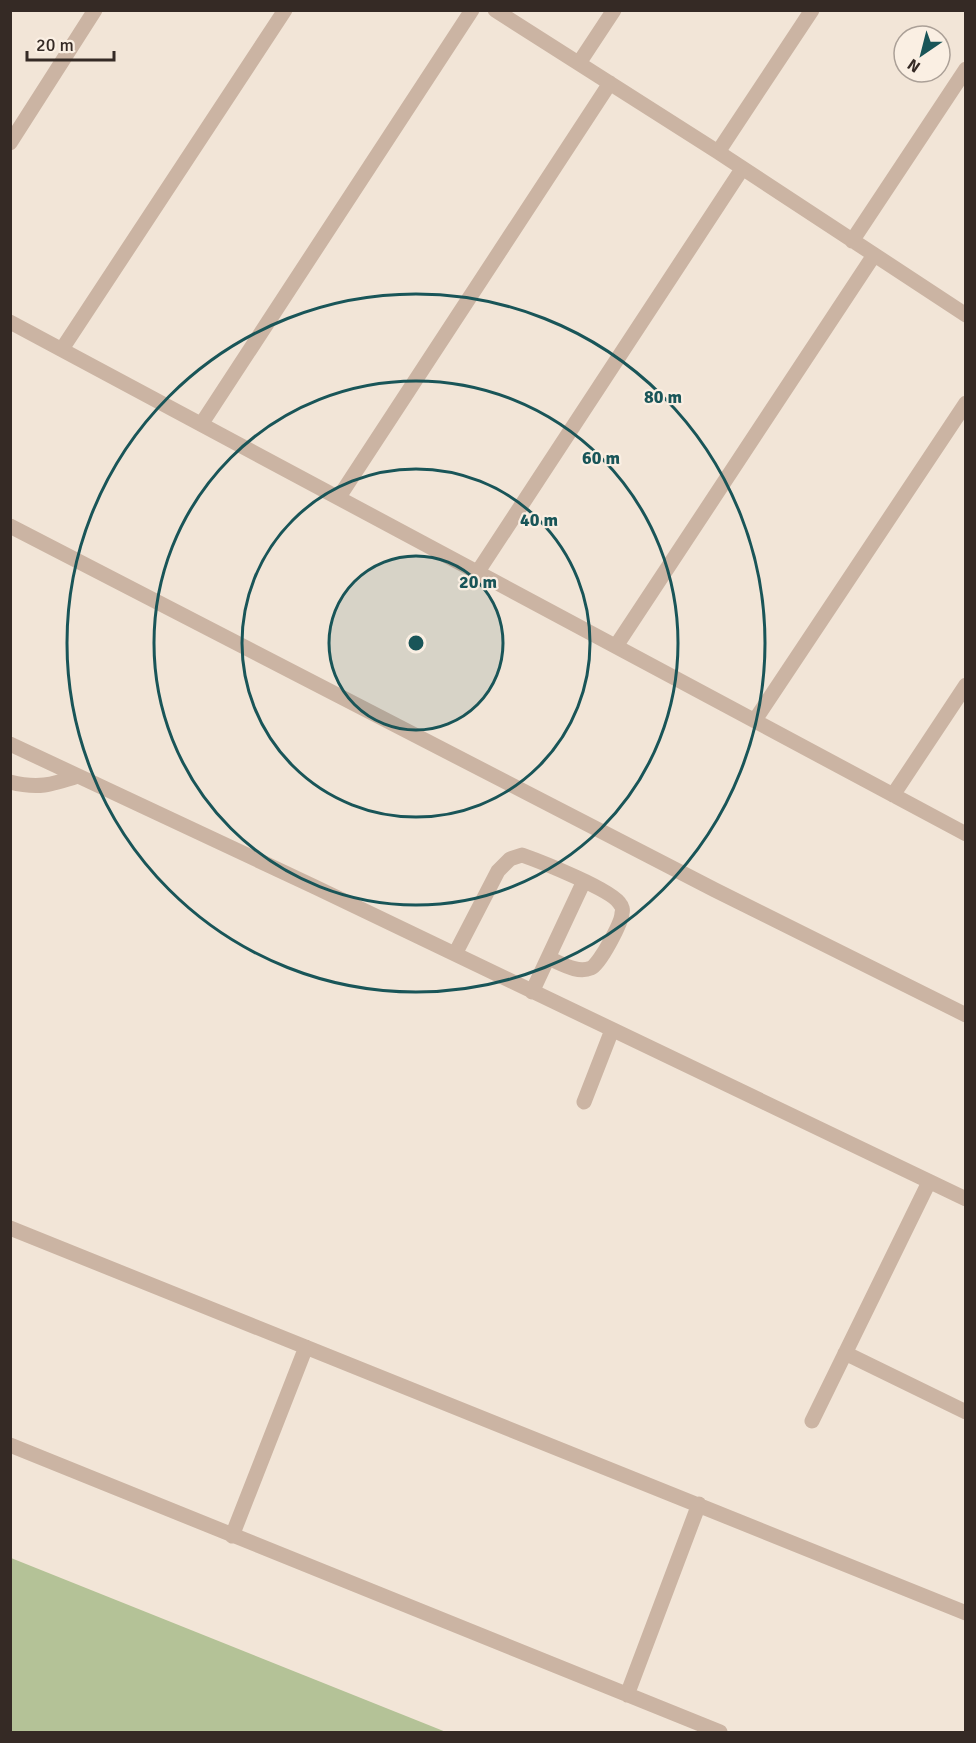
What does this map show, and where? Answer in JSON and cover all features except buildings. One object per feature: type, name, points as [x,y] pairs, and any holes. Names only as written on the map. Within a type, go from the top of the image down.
[{"type":"street","points":[[10,143],[95,10]]},
{"type":"street","points":[[62,349],[285,10]]},
{"type":"street","points":[[202,423],[472,10]]},
{"type":"street","points":[[495,10],[718,152],[966,315]]},
{"type":"street","points":[[579,63],[614,10]]},
{"type":"street","points":[[718,152],[812,10]]},
{"type":"street","points":[[852,242],[966,69]]},
{"type":"street","points":[[339,497],[610,83]]},
{"type":"street","points":[[477,573],[742,169]]},
{"type":"street","points":[[616,646],[873,255]]},
{"type":"street","points":[[10,322],[966,834]]},
{"type":"street","points":[[754,720],[966,403]]},
{"type":"street","points":[[10,526],[694,879],[966,1015]]},
{"type":"street","points":[[894,795],[966,685]]},
{"type":"street","points":[[10,744],[966,1199]]},
{"type":"street","points":[[10,782],[31,787],[51,786],[78,776]]},
{"type":"street","points":[[455,954],[498,871],[510,859],[522,855],[613,896],[620,903],[623,914],[602,957],[594,967],[584,970],[572,968],[548,958]]},
{"type":"street","points":[[532,992],[584,881]]},
{"type":"street","points":[[584,1102],[612,1030]]},
{"type":"street","points":[[812,1421],[929,1182]]},
{"type":"street","points":[[10,1228],[966,1613]]},
{"type":"street","points":[[232,1536],[306,1347]]},
{"type":"street","points":[[845,1353],[966,1412]]},
{"type":"street","points":[[10,1445],[720,1732]]},
{"type":"street","points":[[627,1695],[699,1504]]},
{"type":"green space","points":[[11,1558],[446,1732],[11,1732]]}]
